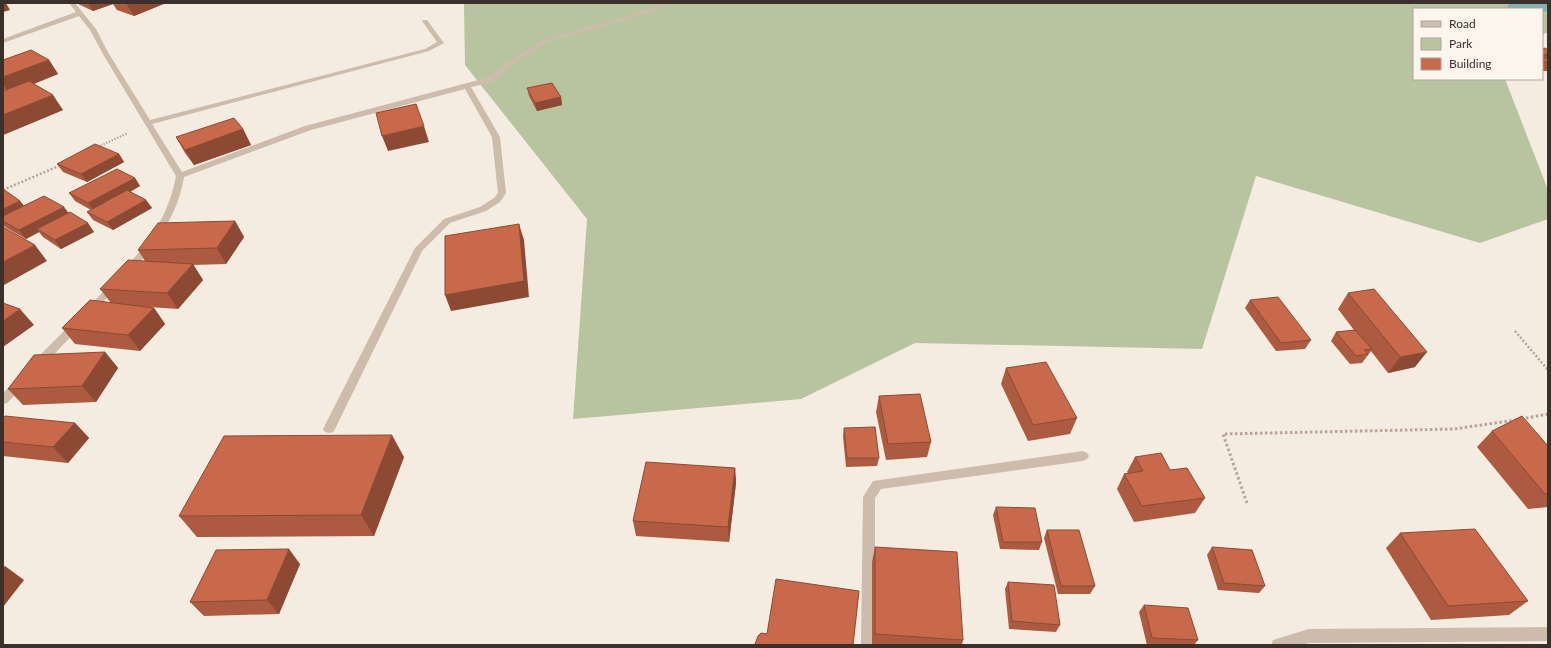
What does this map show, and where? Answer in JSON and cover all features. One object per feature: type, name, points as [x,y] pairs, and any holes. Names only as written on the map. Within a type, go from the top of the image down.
[{"type":"street","points":[[3,400],[130,270],[171,212],[179,189],[180,176],[106,54],[93,29],[72,3]]},
{"type":"street","points":[[180,176],[308,128],[489,80],[522,55],[545,41],[620,20],[672,3]]},
{"type":"street","points":[[3,41],[80,13]]},
{"type":"street","points":[[148,123],[427,50],[441,43],[425,21]]},
{"type":"street","points":[[330,429],[418,250],[447,222],[483,209],[497,200],[502,192],[496,137],[467,86]]},
{"type":"street","points":[[868,645],[869,497],[877,485],[1083,456]]},
{"type":"street","points":[[1278,645],[1309,636],[1548,634]]},
{"type":"path","points":[[92,150],[148,123]]},
{"type":"path","points":[[3,190],[65,164]]},
{"type":"path","points":[[1515,331],[1548,370]]},
{"type":"path","points":[[1247,503],[1223,434],[1454,429],[1548,414]]},
{"type":"green space","points":[[464,3],[1548,3],[1548,33],[1543,34],[1543,8],[1413,8],[1413,80],[1505,80],[1548,190],[1548,219],[1480,243],[1256,176],[1202,349],[915,343],[801,399],[573,419],[587,219],[465,65]]},
{"type":"building","points":[[1543,49],[1548,50],[1548,55],[1543,55]]},
{"type":"building","points":[[31,50],[49,60],[3,77],[3,60]]},
{"type":"building","points":[[1543,58],[1548,58],[1548,63],[1543,60]]},
{"type":"building","points":[[29,81],[53,95],[3,115],[3,91]]},
{"type":"building","points":[[552,83],[561,97],[535,103],[527,88]]},
{"type":"building","points":[[416,104],[424,126],[382,136],[376,113]]},
{"type":"building","points":[[234,118],[243,129],[185,150],[176,137]]},
{"type":"building","points":[[95,144],[119,154],[81,174],[57,164]]},
{"type":"building","points":[[117,169],[135,178],[88,203],[69,193]]},
{"type":"building","points":[[3,189],[20,201],[3,209]]},
{"type":"building","points":[[127,190],[146,200],[107,222],[87,212]]},
{"type":"building","points":[[44,196],[64,207],[19,230],[3,221],[3,216]]},
{"type":"building","points":[[70,212],[88,223],[55,240],[37,229]]},
{"type":"building","points":[[235,221],[217,248],[138,250],[158,223]]},
{"type":"building","points":[[519,224],[524,281],[445,295],[445,236]]},
{"type":"building","points":[[3,227],[35,245],[3,262]]},
{"type":"building","points":[[128,260],[193,264],[167,293],[100,289]]},
{"type":"building","points":[[1374,289],[1427,352],[1400,357],[1348,293]]},
{"type":"building","points":[[1278,297],[1311,340],[1281,343],[1250,300]]},
{"type":"building","points":[[90,300],[154,308],[128,335],[62,328]]},
{"type":"building","points":[[3,303],[20,309],[3,321]]},
{"type":"building","points":[[1355,330],[1372,349],[1364,350],[1368,354],[1356,356],[1336,332]]},
{"type":"building","points":[[105,352],[82,386],[8,389],[34,355]]},
{"type":"building","points":[[1046,362],[1077,418],[1033,425],[1006,368]]},
{"type":"building","points":[[920,394],[931,442],[888,444],[879,396]]},
{"type":"building","points":[[5,416],[75,423],[53,447],[3,442],[3,418]]},
{"type":"building","points":[[1522,416],[1548,446],[1548,494],[1545,494],[1492,431]]},
{"type":"building","points":[[875,427],[879,458],[847,458],[844,428]]},
{"type":"building","points":[[392,435],[361,515],[179,516],[224,436]]},
{"type":"building","points":[[1161,453],[1170,470],[1187,468],[1205,498],[1142,506],[1124,474],[1143,471],[1135,457]]},
{"type":"building","points":[[646,462],[735,468],[728,527],[633,521]]},
{"type":"building","points":[[996,507],[1035,508],[1042,542],[1003,542]]},
{"type":"building","points":[[1475,529],[1528,601],[1448,606],[1400,533]]},
{"type":"building","points":[[1047,530],[1079,530],[1095,586],[1061,586]]},
{"type":"building","points":[[875,547],[957,552],[963,640],[875,634]]},
{"type":"building","points":[[1212,547],[1252,550],[1265,586],[1224,583]]},
{"type":"building","points":[[289,549],[267,600],[190,602],[216,550]]},
{"type":"building","points":[[776,579],[859,591],[853,645],[755,645],[758,636],[761,633],[767,634]]},
{"type":"building","points":[[1008,582],[1054,585],[1060,625],[1012,621]]},
{"type":"building","points":[[1144,605],[1188,608],[1198,640],[1152,638]]},
{"type":"waterway","points":[[1523,8],[1548,4]]}]
